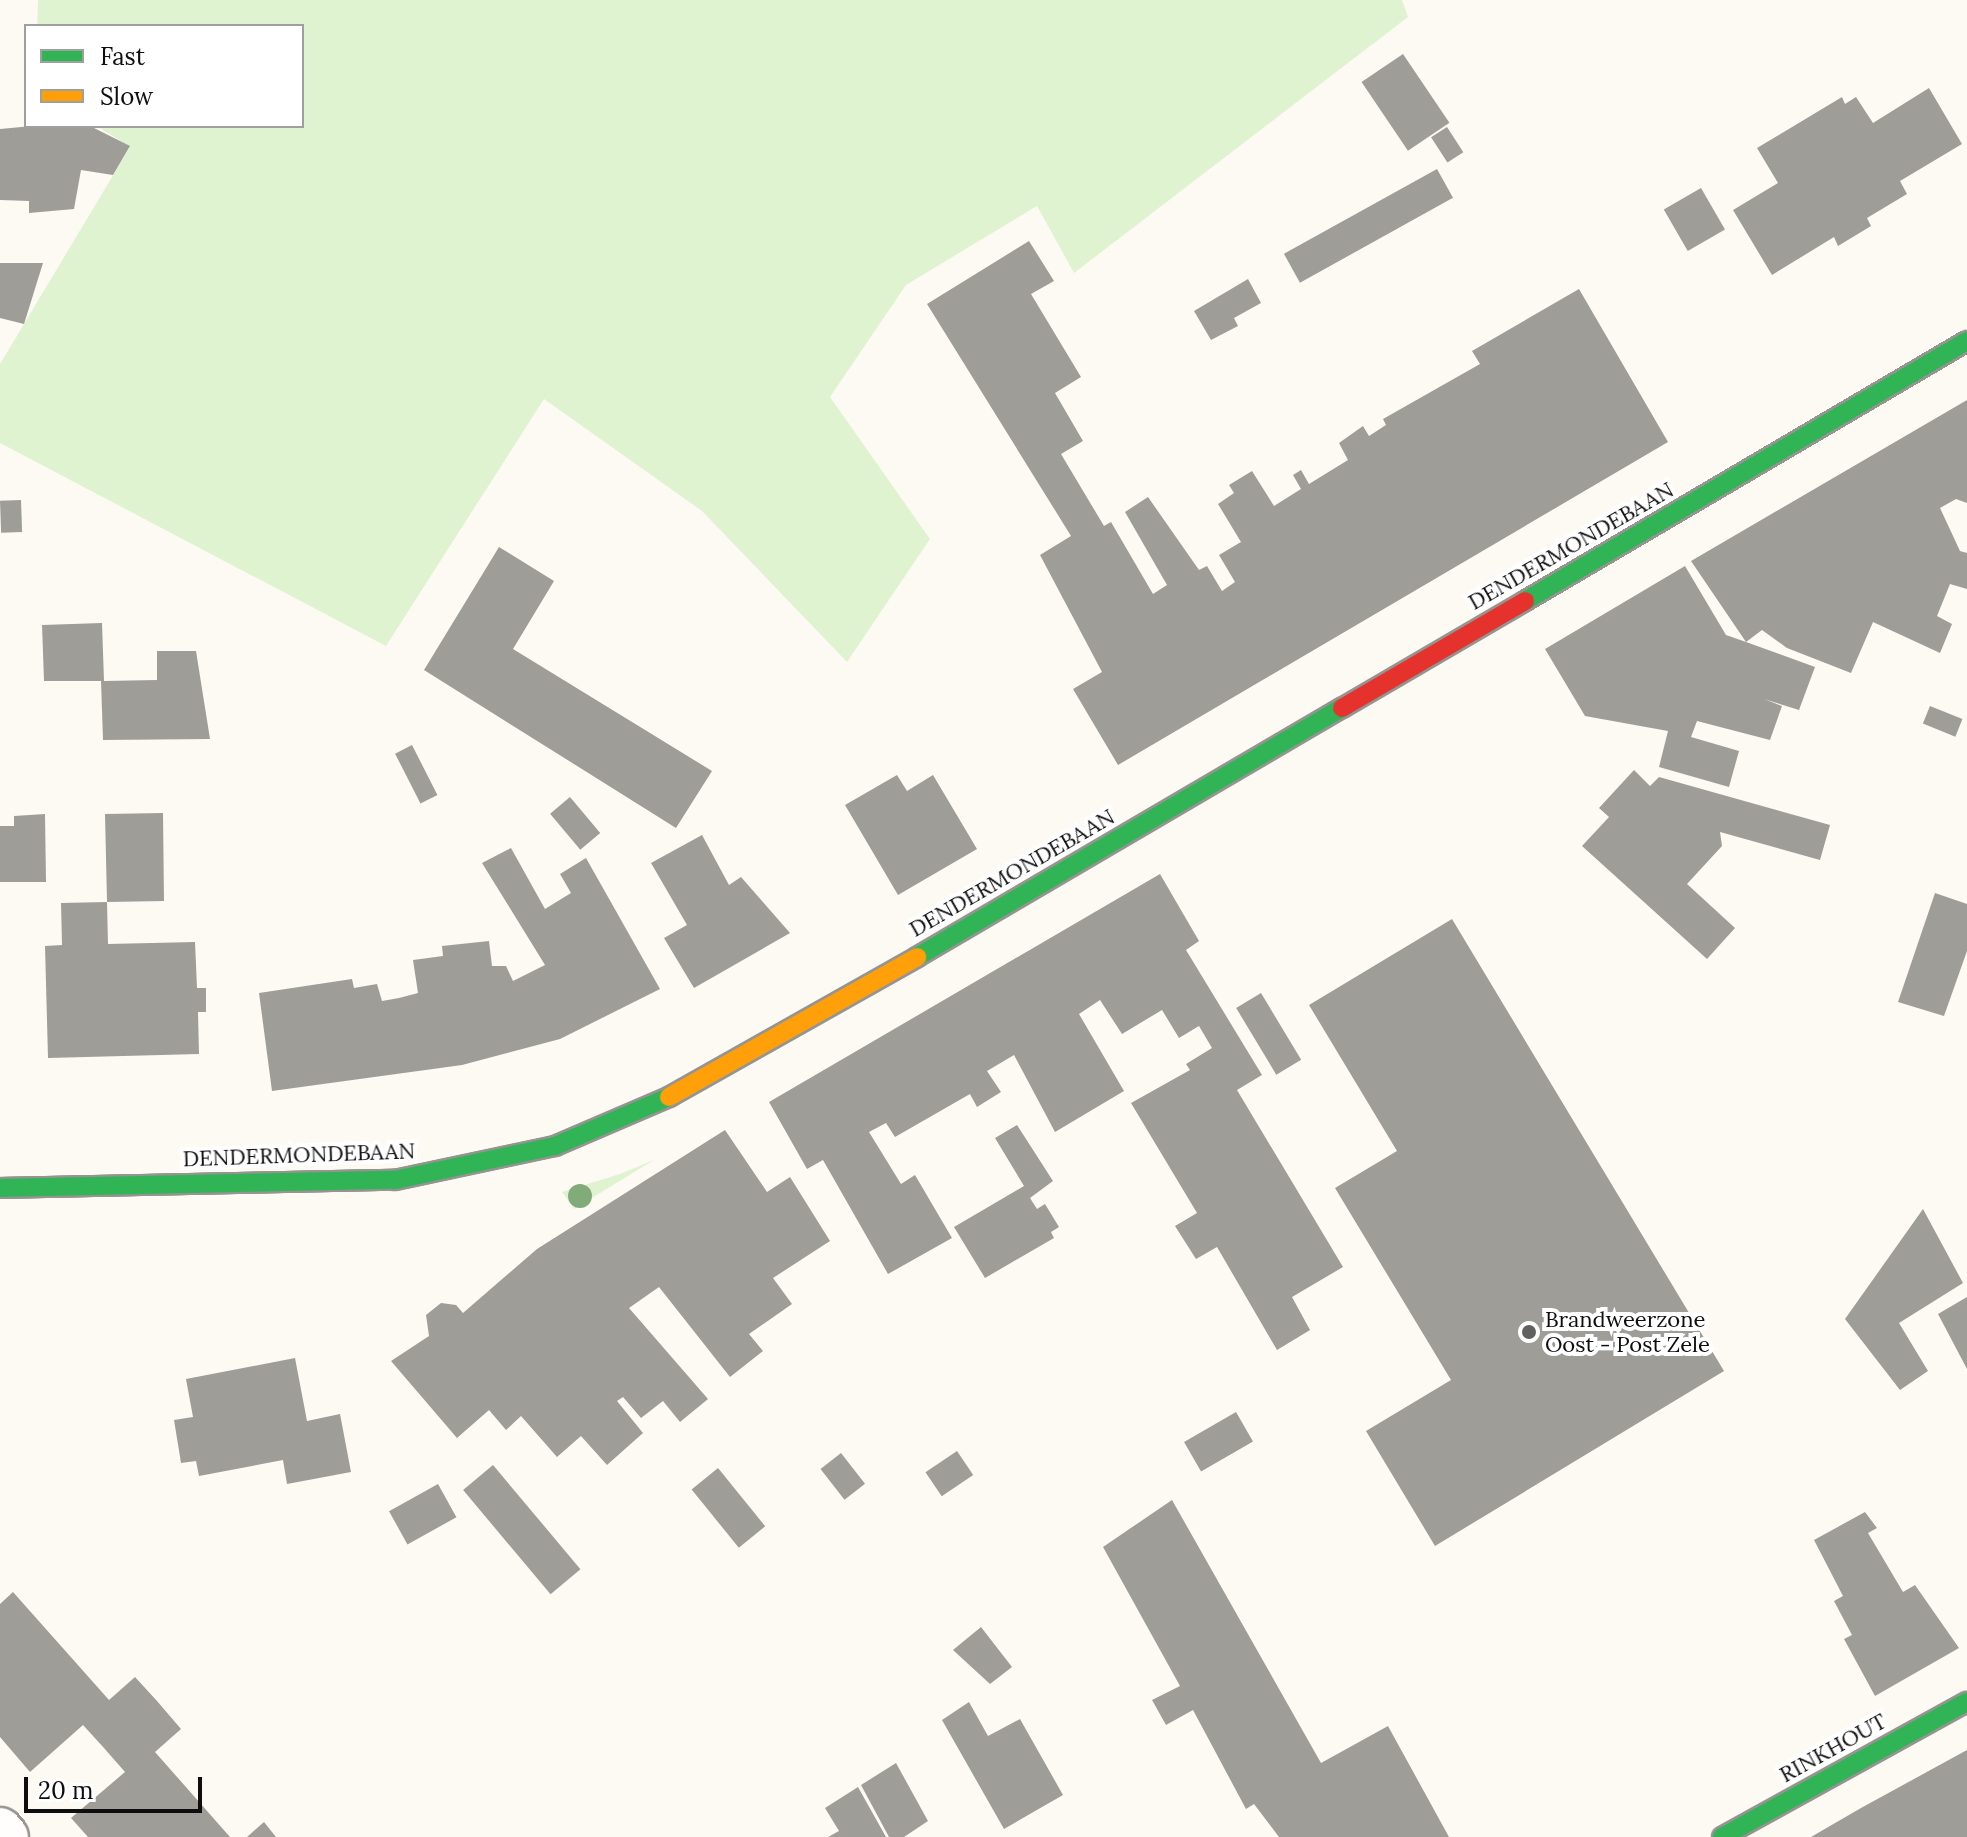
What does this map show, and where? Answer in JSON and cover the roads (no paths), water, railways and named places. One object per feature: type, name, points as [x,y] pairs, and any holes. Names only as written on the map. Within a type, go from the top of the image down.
[{"type":"street","name":"DENDERMONDEBAAN","points":[[0,1188],[395,1180],[555,1146],[650,1108],[987,917],[1967,341]]},
{"type":"street","name":"RINKHOUT","points":[[1722,1837],[1967,1702]]},
{"type":"street","points":[[0,1830],[6,1837]]},
{"type":"place","name":"Brandweerzone Oost - Post Zele","points":[[1529,1332]]}]
